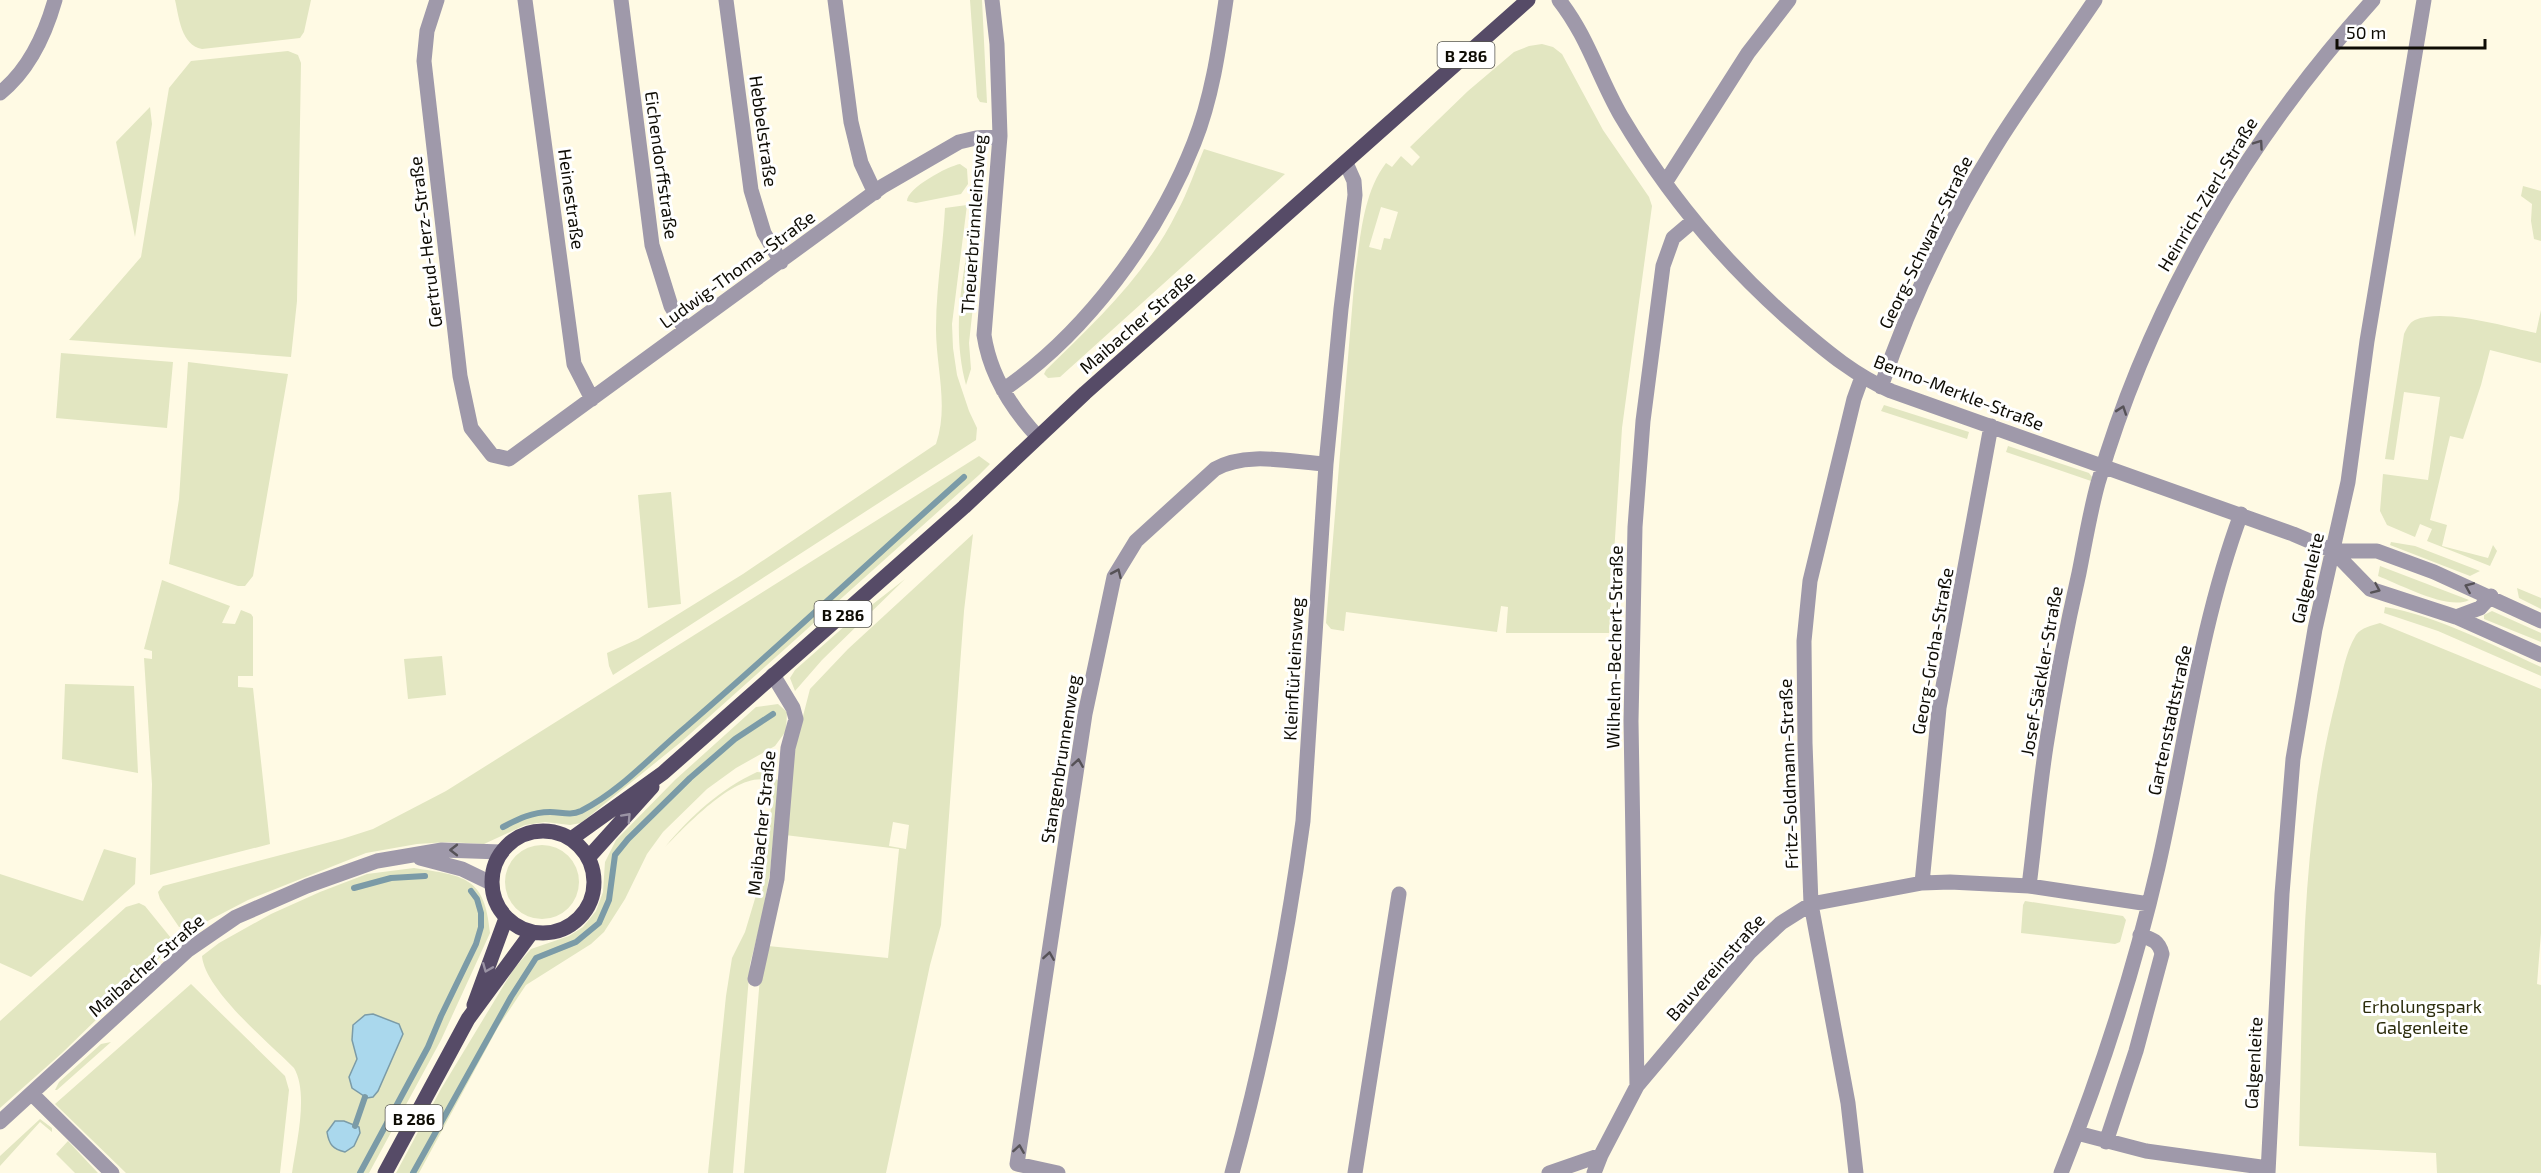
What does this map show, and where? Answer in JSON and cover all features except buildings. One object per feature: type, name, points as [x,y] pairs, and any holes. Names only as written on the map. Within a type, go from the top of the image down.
[{"type":"main road","name":"Maibacher Straße","points":[[571,839],[663,773],[964,507],[1038,437],[1528,0]]},
{"type":"main road","name":"Maibacher Straße","points":[[588,858],[636,807],[663,773]]},
{"type":"main road","points":[[541,830],[557,832],[571,839],[588,858],[594,874],[593,890],[588,906],[578,919],[564,928],[548,933],[532,932],[518,927],[506,918],[493,896],[491,883],[493,867],[501,852],[512,840],[526,833],[541,830]]},
{"type":"main road","name":"B 286","points":[[385,1173],[468,1019],[506,918]]},
{"type":"main road","name":"B 286","points":[[468,1019],[532,932]]},
{"type":"street","points":[[0,93],[16,78],[32,56],[49,21],[55,0]]},
{"type":"street","name":"Gertrud-Herz-Straße","points":[[437,0],[427,31],[424,61],[460,376],[471,428],[492,455],[510,459]]},
{"type":"street","name":"Heinestraße","points":[[525,0],[574,364],[592,399]]},
{"type":"street","name":"Eichendorffstraße","points":[[621,0],[652,245],[670,306],[685,329]]},
{"type":"street","name":"Hebbelstraße","points":[[726,0],[751,190],[764,233],[781,262]]},
{"type":"street","points":[[835,0],[851,122],[861,163],[874,193]]},
{"type":"street","name":"Theuerbrünnleinsweg","points":[[992,0],[997,44],[1000,136],[984,335],[991,366],[1003,390],[1018,414],[1038,437]]},
{"type":"street","points":[[1003,390],[1023,376],[1073,330],[1142,243],[1165,205],[1194,142],[1204,111],[1216,63],[1226,0]]},
{"type":"street","name":"Benno-Merkle-Straße","points":[[1559,0],[1581,30],[1619,112],[1665,183],[1694,221],[1743,279],[1807,335],[1862,377],[1881,387],[2241,514],[2333,551]]},
{"type":"street","points":[[1665,183],[1748,53],[1789,0]]},
{"type":"street","name":"Georg-Schwarz-Straße","points":[[1881,387],[1909,315],[1968,193],[1995,146],[2095,0]]},
{"type":"street","name":"Heinrich-Zierl-Straße","points":[[2103,466],[2150,339],[2176,281],[2206,226],[2293,95],[2334,43],[2373,0]]},
{"type":"street","name":"Galgenleite","points":[[2077,1133],[2106,1142],[2156,1152],[2268,1171],[2281,905],[2293,759],[2306,674],[2348,482],[2367,341],[2424,0]]},
{"type":"street","name":"Ludwig-Thoma-Straße","points":[[510,459],[874,193],[959,142],[1000,136]]},
{"type":"street","name":"Kleinflürleinsweg","points":[[1232,1173],[1265,1044],[1302,832],[1326,464],[1355,195],[1351,170],[1346,162]]},
{"type":"street","name":"Wilhelm-Bechert-Straße","points":[[1637,1086],[1631,700],[1633,574],[1638,486],[1643,421],[1663,266],[1673,238],[1694,221]]},
{"type":"street","name":"Fritz-Soldmann-Straße","points":[[1856,1173],[1848,1103],[1811,904],[1804,641],[1810,581],[1854,399],[1862,377]]},
{"type":"street","name":"Georg-Groha-Straße","points":[[1922,883],[1939,708],[1991,426]]},
{"type":"street","name":"Stangenbrunnenweg","points":[[1058,1173],[1017,1164],[1086,714],[1114,577],[1136,541],[1215,469],[1227,462],[1248,459],[1326,464]]},
{"type":"street","name":"Josef-Säckler-Straße","points":[[2029,886],[2046,746],[2073,600],[2103,466]]},
{"type":"street","name":"Gartenstadtstraße","points":[[2061,1173],[2103,1062],[2149,904],[2214,597],[2241,514]]},
{"type":"street","points":[[2333,551],[2377,551],[2491,596],[2541,621]]},
{"type":"street","points":[[2333,551],[2370,589],[2456,617],[2541,655]]},
{"type":"street","points":[[2456,617],[2480,608],[2491,596]]},
{"type":"street","name":"Maibacher Straße","points":[[755,979],[777,879],[788,748],[796,719],[793,708],[773,675]]},
{"type":"street","name":"Maibacher Straße","points":[[0,1122],[148,985],[211,933],[236,917],[306,886],[377,861],[442,850],[501,852]]},
{"type":"street","name":"Maibacher Straße","points":[[409,856],[462,869],[491,883]]},
{"type":"street","name":"Bauvereinstraße","points":[[1601,1155],[1637,1086],[1749,952],[1781,922],[1811,904],[1922,883],[1984,882],[2029,886],[2149,904]]},
{"type":"street","points":[[1355,1173],[1399,894]]},
{"type":"street","points":[[2106,1142],[2136,1051],[2162,954],[2160,946],[2154,940],[2140,935]]},
{"type":"street","points":[[32,1094],[112,1173]]},
{"type":"street","points":[[1549,1173],[1601,1155]]},
{"type":"street","points":[[1594,1173],[1601,1155]]},
{"type":"green space","points":[[175,0],[311,0],[304,32],[300,38],[202,49],[189,42],[185,36]]},
{"type":"green space","points":[[970,0],[982,0],[987,103],[980,102],[977,97]]},
{"type":"green space","points":[[1542,44],[1553,47],[1562,54],[1603,130],[1649,197],[1652,206],[1622,428],[1609,633],[1506,633],[1508,607],[1501,606],[1497,632],[1346,612],[1344,631],[1331,629],[1326,623],[1355,273],[1361,230],[1372,188],[1386,163],[1392,167],[1401,156],[1412,166],[1420,157],[1410,147],[1468,91],[1514,52]],"holes":[[[1381,207],[1398,212],[1390,239],[1384,238],[1381,250],[1369,247]]]},
{"type":"green space","points":[[288,51],[298,55],[301,63],[297,301],[291,357],[69,340],[141,257],[169,88],[191,61]]},
{"type":"green space","points":[[150,107],[152,124],[135,237],[116,142]]},
{"type":"green space","points":[[1204,149],[1285,174],[1060,377],[1048,378],[1044,374],[1046,370],[1118,297],[1150,257],[1181,204]]},
{"type":"green space","points":[[960,164],[967,169],[968,184],[961,194],[916,203],[907,201],[921,184],[938,173]]},
{"type":"green space","points":[[2523,186],[2541,191],[2541,241],[2534,239],[2531,221],[2532,204],[2521,196]]},
{"type":"green space","points":[[967,205],[952,324],[957,375],[977,428],[976,440],[613,675],[607,653],[638,639],[743,574],[936,444],[940,430],[942,401],[936,314],[945,208]]},
{"type":"green space","points":[[969,241],[980,242],[969,343],[971,369],[966,385],[960,349],[959,313]]},
{"type":"green space","points":[[2541,310],[2541,363],[2490,350],[2463,439],[2450,436],[2430,520],[2447,525],[2442,546],[2488,558],[2493,545],[2497,551],[2490,566],[2427,541],[2432,529],[2420,524],[2415,537],[2387,525],[2380,511],[2383,474],[2428,480],[2440,397],[2404,392],[2394,460],[2385,459],[2404,334],[2408,326],[2415,320],[2442,316],[2475,320],[2536,333]]},
{"type":"green space","points":[[61,353],[173,362],[167,428],[56,418]]},
{"type":"green space","points":[[188,362],[288,374],[253,576],[245,586],[238,586],[169,564],[179,499]]},
{"type":"green space","points":[[1884,405],[1969,432],[1967,439],[1881,411]]},
{"type":"green space","points":[[2008,446],[2089,473],[2092,477],[2091,481],[2006,452]]},
{"type":"green space","points":[[979,456],[990,464],[979,475],[681,742],[581,823],[570,825],[545,822],[525,825],[484,844],[448,842],[417,844],[366,853],[248,900],[200,925],[179,927],[160,899],[158,892],[163,886],[373,829],[446,791]]},
{"type":"green space","points":[[671,492],[681,604],[648,608],[638,495]]},
{"type":"green space","points":[[973,534],[964,611],[941,925],[930,965],[886,1173],[744,1173],[760,977],[768,946],[888,958],[899,849],[785,835],[795,747],[810,689],[848,649]],"holes":[[[893,822],[909,825],[906,849],[889,846]]]},
{"type":"green space","points":[[2391,542],[2415,546],[2480,571],[2470,576],[2390,545]]},
{"type":"green space","points":[[2380,566],[2469,600],[2449,602],[2424,595],[2378,576]]},
{"type":"green space","points":[[905,579],[822,660],[795,691],[790,678],[795,670],[846,625]]},
{"type":"green space","points":[[162,580],[230,606],[222,623],[235,624],[241,610],[253,617],[253,676],[238,676],[238,687],[253,688],[270,844],[150,875],[152,784],[144,658],[152,659],[152,651],[144,649]]},
{"type":"green space","points":[[2517,588],[2541,598],[2541,609],[2519,598]]},
{"type":"green space","points":[[2385,607],[2424,617],[2485,641],[2541,667],[2541,676],[2438,631],[2384,613]]},
{"type":"green space","points":[[2492,611],[2541,633],[2541,642],[2484,619],[2484,615]]},
{"type":"green space","name":"Erholungspark Galgenleite","points":[[2380,623],[2541,689],[2541,933],[2537,984],[2541,985],[2541,1173],[2437,1173],[2436,1153],[2299,1146],[2305,920],[2316,806],[2325,750],[2349,649],[2358,632]]},
{"type":"green space","points":[[442,656],[446,695],[408,699],[404,659]]},
{"type":"green space","points":[[65,684],[134,686],[138,773],[62,759]]},
{"type":"green space","points":[[778,704],[787,712],[786,731],[775,746],[736,768],[707,789],[663,832],[647,854],[625,899],[604,932],[591,944],[526,985],[498,1027],[419,1173],[396,1173],[441,1089],[513,970],[531,949],[569,936],[583,927],[596,911],[603,892],[605,862],[616,840],[675,780],[756,707]]},
{"type":"green space","points":[[757,772],[766,773],[779,781],[770,872],[750,964],[733,1173],[708,1173],[732,958],[745,932],[763,872],[774,783],[761,779],[731,789],[701,812],[665,847],[685,824],[718,795]]},
{"type":"green space","points":[[542,845],[563,851],[573,861],[579,882],[573,903],[563,913],[542,919],[521,913],[511,903],[505,882],[511,861],[521,851]]},
{"type":"green space","points":[[104,849],[136,858],[135,884],[31,977],[0,963],[0,874],[83,901]]},
{"type":"green space","points":[[414,868],[459,877],[477,889],[483,900],[490,933],[441,1040],[369,1173],[292,1173],[301,1105],[301,1091],[294,1068],[226,1000],[206,970],[202,956],[219,943],[271,914],[367,874]],"holes":[[[373,1014],[352,1088],[353,1068],[357,1060],[353,1025],[365,1015]]]},
{"type":"green space","points":[[2025,901],[2123,916],[2126,920],[2120,942],[2115,944],[2021,933]]},
{"type":"green space","points":[[139,903],[145,906],[175,943],[62,1053],[0,1108],[0,1021],[126,907]]},
{"type":"green space","points":[[191,984],[285,1076],[289,1090],[280,1173],[126,1173],[55,1104]]},
{"type":"green space","points":[[111,1042],[55,1090],[59,1082],[101,1044]]},
{"type":"green space","points":[[40,1119],[52,1128],[52,1132],[40,1122],[0,1166],[0,1156]]},
{"type":"green space","points":[[68,1141],[98,1173],[75,1173],[56,1154]]},
{"type":"water","points":[[373,1014],[399,1024],[403,1034],[378,1091],[373,1097],[367,1098],[352,1088],[349,1077],[357,1059],[352,1040],[353,1025],[365,1015]]},
{"type":"water","points":[[335,1121],[344,1121],[359,1127],[360,1133],[354,1146],[345,1152],[332,1146],[329,1140],[327,1132]]},
{"type":"waterway","points":[[503,827],[537,813],[569,814],[581,811],[610,793],[757,665],[964,477]]},
{"type":"waterway","points":[[413,1173],[511,997],[536,958],[576,942],[599,923],[609,900],[615,855],[628,839],[690,778],[735,739],[773,714]]},
{"type":"waterway","points":[[354,888],[391,878],[425,876]]},
{"type":"waterway","points":[[360,1173],[428,1047],[476,944],[481,927],[481,913],[477,899],[471,891]]},
{"type":"waterway","points":[[355,1126],[365,1097]]}]
